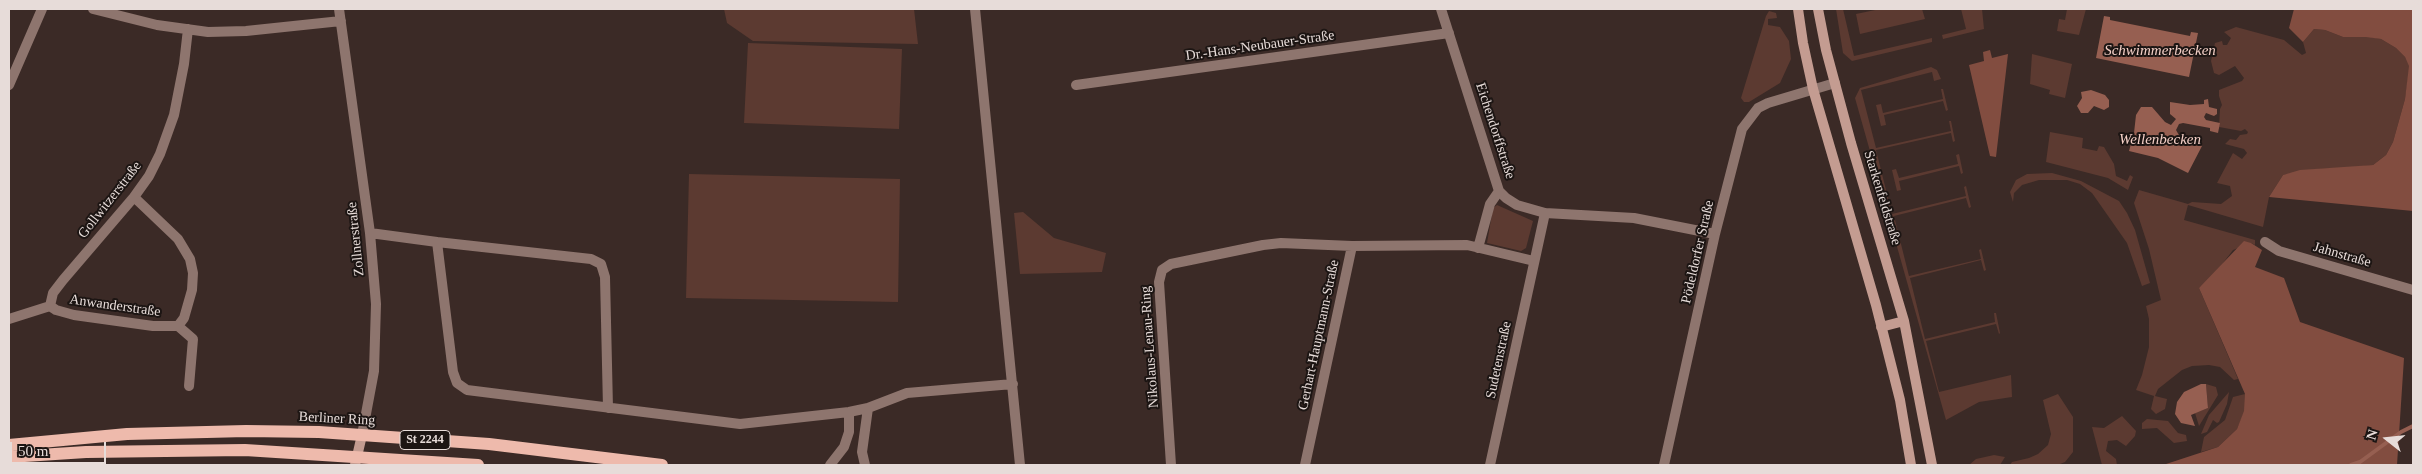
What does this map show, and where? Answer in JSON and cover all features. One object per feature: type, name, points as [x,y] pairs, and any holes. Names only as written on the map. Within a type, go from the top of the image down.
[{"type":"main road","points":[[1798,9],[1813,89],[1900,400],[1911,465]]},
{"type":"main road","points":[[1818,9],[1834,82]]},
{"type":"main road","name":"Starkenfeldstraße","points":[[1834,82],[1904,321],[1932,465]]},
{"type":"main road","points":[[1881,327],[1904,321]]},
{"type":"main road","name":"Berliner Ring","points":[[9,445],[76,438],[246,431],[362,435],[489,444],[662,465]]},
{"type":"main road","name":"Zollnerstraße","points":[[356,461],[362,435]]},
{"type":"main road","name":"St 2244","points":[[9,457],[86,452],[245,450],[356,461],[478,465]]},
{"type":"street","points":[[9,85],[42,9]]},
{"type":"street","points":[[93,9],[158,25],[208,32],[246,31],[341,20]]},
{"type":"street","name":"Zollnerstraße","points":[[339,9],[370,233],[376,304],[374,371],[362,435]]},
{"type":"street","points":[[975,9],[1020,465]]},
{"type":"street","name":"Eichendorffstraße","points":[[1441,9],[1499,191],[1517,205],[1545,213],[1634,218],[1715,234]]},
{"type":"street","name":"Gollwitzerstraße","points":[[50,306],[53,293],[134,197],[149,176],[169,131],[178,96],[188,29]]},
{"type":"street","name":"Dr.-Hans-Neubauer-Straße","points":[[1076,85],[1449,34]]},
{"type":"street","name":"Pödeldorfer Straße","points":[[1664,465],[1715,234],[1738,142],[1749,117],[1768,102],[1834,82]]},
{"type":"street","points":[[1478,248],[1490,204],[1499,191]]},
{"type":"street","name":"Anwanderstraße","points":[[134,197],[178,238],[190,259],[192,290],[184,318],[178,326]]},
{"type":"street","name":"Sudetenstraße","points":[[1490,465],[1545,213]]},
{"type":"street","points":[[370,233],[591,259],[600,264],[605,277],[608,408]]},
{"type":"street","points":[[437,242],[453,372],[457,383],[467,390],[740,424],[849,412],[868,408],[907,393],[1013,384]]},
{"type":"street","name":"Jahnstraße","points":[[2265,242],[2279,251],[2413,290]]},
{"type":"street","name":"Nikolaus-Lenau-Ring","points":[[1171,465],[1159,282],[1162,270],[1171,264],[1263,245],[1280,243],[1352,246]]},
{"type":"street","name":"Gerhart-Hauptmann-Straße","points":[[1305,465],[1352,246],[1467,245],[1534,261]]},
{"type":"street","points":[[9,319],[50,306]]},
{"type":"street","name":"Anwanderstraße","points":[[50,306],[56,310],[74,315],[153,326],[178,326],[193,339],[190,386]]},
{"type":"street","points":[[864,465],[862,452],[868,408]]},
{"type":"street","points":[[830,465],[844,447],[849,432],[849,412]]},
{"type":"shaded area","points":[[724,9],[914,9],[918,44],[753,41],[727,23]]},
{"type":"shaded area","points":[[1836,9],[1843,9],[1854,56],[1932,38],[1932,42],[1852,61],[1843,53]]},
{"type":"shaded area","points":[[1880,9],[1922,9],[1925,19],[1860,34],[1856,14]]},
{"type":"shaded area","points":[[1961,9],[1982,9],[1984,29],[1943,39],[1942,35],[1966,29]]},
{"type":"shaded area","points":[[2067,9],[2086,9],[2079,35],[2057,31],[2059,19],[2065,20]]},
{"type":"shaded area","points":[[2294,9],[2413,9],[2413,211],[2269,197],[2283,175],[2300,170],[2373,165],[2386,155],[2393,142],[2405,99],[2409,66],[2405,57],[2396,48],[2381,39],[2343,37],[2325,30],[2314,29],[2303,42],[2289,28]]},
{"type":"shaded area","points":[[1769,11],[1776,13],[1777,18],[1768,19],[1768,25],[1780,27],[1789,41],[1791,59],[1780,83],[1749,102],[1744,102],[1741,98]]},
{"type":"shaded area","points":[[2236,27],[2284,40],[2302,55],[2306,53],[2303,42],[2314,29],[2325,30],[2343,37],[2366,36],[2381,39],[2396,48],[2405,57],[2410,66],[2405,99],[2393,142],[2386,155],[2373,165],[2318,169],[2283,175],[2269,197],[2263,227],[2188,205],[2184,220],[2255,240],[2255,245],[2251,243],[2233,250],[2213,276],[2199,288],[2238,379],[2234,380],[2220,367],[2209,365],[2192,366],[2182,370],[2158,389],[2155,396],[2167,399],[2165,409],[2156,414],[2151,409],[2154,396],[2136,390],[2149,347],[2149,319],[2146,306],[2161,300],[2149,249],[2134,203],[2139,190],[2188,204],[2192,202],[2221,204],[2232,196],[2230,186],[2217,183],[2233,153],[2242,159],[2247,153],[2244,149],[2225,144],[2230,139],[2236,140],[2240,135],[2247,134],[2248,132],[2245,129],[2241,131],[2219,127],[2222,105],[2219,90],[2242,81],[2244,78],[2235,66],[2219,75],[2214,73],[2211,61],[2215,43],[2222,41],[2223,45],[2227,45],[2231,38],[2224,32]]},
{"type":"shaded area","points":[[748,43],[902,49],[899,129],[744,123]]},
{"type":"shaded area","points":[[1990,50],[1992,58],[2008,54],[1996,157],[1990,156],[1969,65],[1984,61],[1983,52]]},
{"type":"shaded area","points":[[2032,54],[2072,64],[2065,98],[2049,94],[2050,90],[2030,84]]},
{"type":"shaded area","points":[[1931,67],[1937,70],[1941,79],[1934,81],[1932,72],[1861,90],[1876,148],[1951,131],[1949,121],[1951,121],[1955,141],[1953,142],[1951,133],[1876,150],[1892,214],[1966,196],[1964,187],[1966,186],[1971,207],[1969,208],[1966,198],[1894,216],[1909,276],[1981,259],[1979,250],[1981,249],[1986,270],[1984,271],[1981,260],[1910,278],[1925,339],[1995,322],[1994,313],[1996,313],[1999,334],[1996,324],[1926,341],[1939,392],[2011,375],[2012,397],[1979,402],[1946,420],[1855,98],[1860,88]]},
{"type":"shaded area","points":[[1941,89],[1943,89],[1948,110],[1946,111],[1943,101],[1884,115],[1886,125],[1881,126],[1876,105],[1881,104],[1883,113],[1943,99]]},
{"type":"shaded area","points":[[2050,132],[2083,138],[2082,148],[2097,151],[2099,146],[2104,147],[2114,164],[2116,176],[2127,181],[2130,175],[2133,177],[2128,190],[2108,178],[2046,162]]},
{"type":"shaded area","points":[[1959,154],[1963,173],[1961,174],[1959,166],[1899,181],[1901,190],[1897,191],[1892,170],[1896,169],[1899,178],[1958,164],[1956,155]]},
{"type":"shaded area","points":[[2052,173],[2081,181],[2119,201],[2135,230],[2150,283],[2142,286],[2127,243],[2092,193],[2080,184],[2067,180],[2039,180],[2022,185],[2014,193],[2013,202],[2010,192],[2016,180],[2027,174]]},
{"type":"shaded area","points":[[689,174],[900,179],[898,302],[686,298]]},
{"type":"shaded area","points":[[1497,205],[1533,221],[1526,248],[1521,251],[1487,243],[1493,208]]},
{"type":"shaded area","points":[[1023,212],[1054,238],[1106,253],[1102,272],[1020,274],[1014,213]]},
{"type":"shaded area","points":[[2244,241],[2262,250],[2255,267],[2284,278],[2300,322],[2404,358],[2397,465],[2163,465],[2218,447],[2237,429],[2244,411],[2245,394],[2199,288]]},
{"type":"shaded area","points":[[2206,384],[2216,387],[2218,395],[2199,426],[2195,413],[2208,408]]},
{"type":"shaded area","points":[[2229,392],[2227,404],[2219,422],[2217,423],[2213,420],[2207,432],[2201,434],[2209,415]]},
{"type":"shaded area","points":[[2058,394],[2073,417],[2073,452],[2065,462],[2060,464],[2010,465],[2012,462],[2038,454],[2048,445],[2051,434],[2043,400]]},
{"type":"shaded area","points":[[2245,394],[2245,411],[2237,429],[2218,447],[2201,452],[2204,437],[2225,420],[2233,397]]},
{"type":"shaded area","points":[[2122,416],[2136,431],[2135,436],[2126,446],[2117,440],[2108,441],[2106,451],[2116,459],[2117,465],[2102,465],[2092,427],[2104,428]]},
{"type":"shaded area","points":[[2147,419],[2168,421],[2178,433],[2186,435],[2187,441],[2174,443],[2157,428],[2142,429],[2142,423]]},
{"type":"shaded area","points":[[1994,455],[2005,457],[2000,465],[1969,465],[1976,459]]},
{"type":"water","name":"Schwimmerbecken","points":[[2104,16],[2110,17],[2110,20],[2190,36],[2191,32],[2198,33],[2189,77],[2096,58]]},
{"type":"water","points":[[2091,90],[2105,95],[2109,100],[2109,107],[2104,110],[2094,106],[2088,113],[2081,113],[2077,106],[2082,98],[2081,92]]},
{"type":"water","name":"Wellenbecken","points":[[2208,99],[2209,107],[2217,109],[2217,114],[2214,116],[2206,113],[2204,117],[2206,120],[2220,123],[2218,133],[2210,131],[2210,128],[2183,123],[2179,124],[2176,130],[2180,137],[2202,146],[2188,173],[2158,158],[2129,151],[2136,115],[2141,107],[2152,107],[2165,122],[2171,125],[2176,119],[2170,114],[2170,102],[2190,105],[2204,104],[2204,100]]},
{"type":"water","points":[[2201,384],[2206,384],[2208,408],[2191,415],[2195,426],[2181,423],[2175,414],[2177,402],[2184,392]]},
{"type":"waterway","points":[[2351,465],[2360,462],[2401,432],[2413,426]]}]
